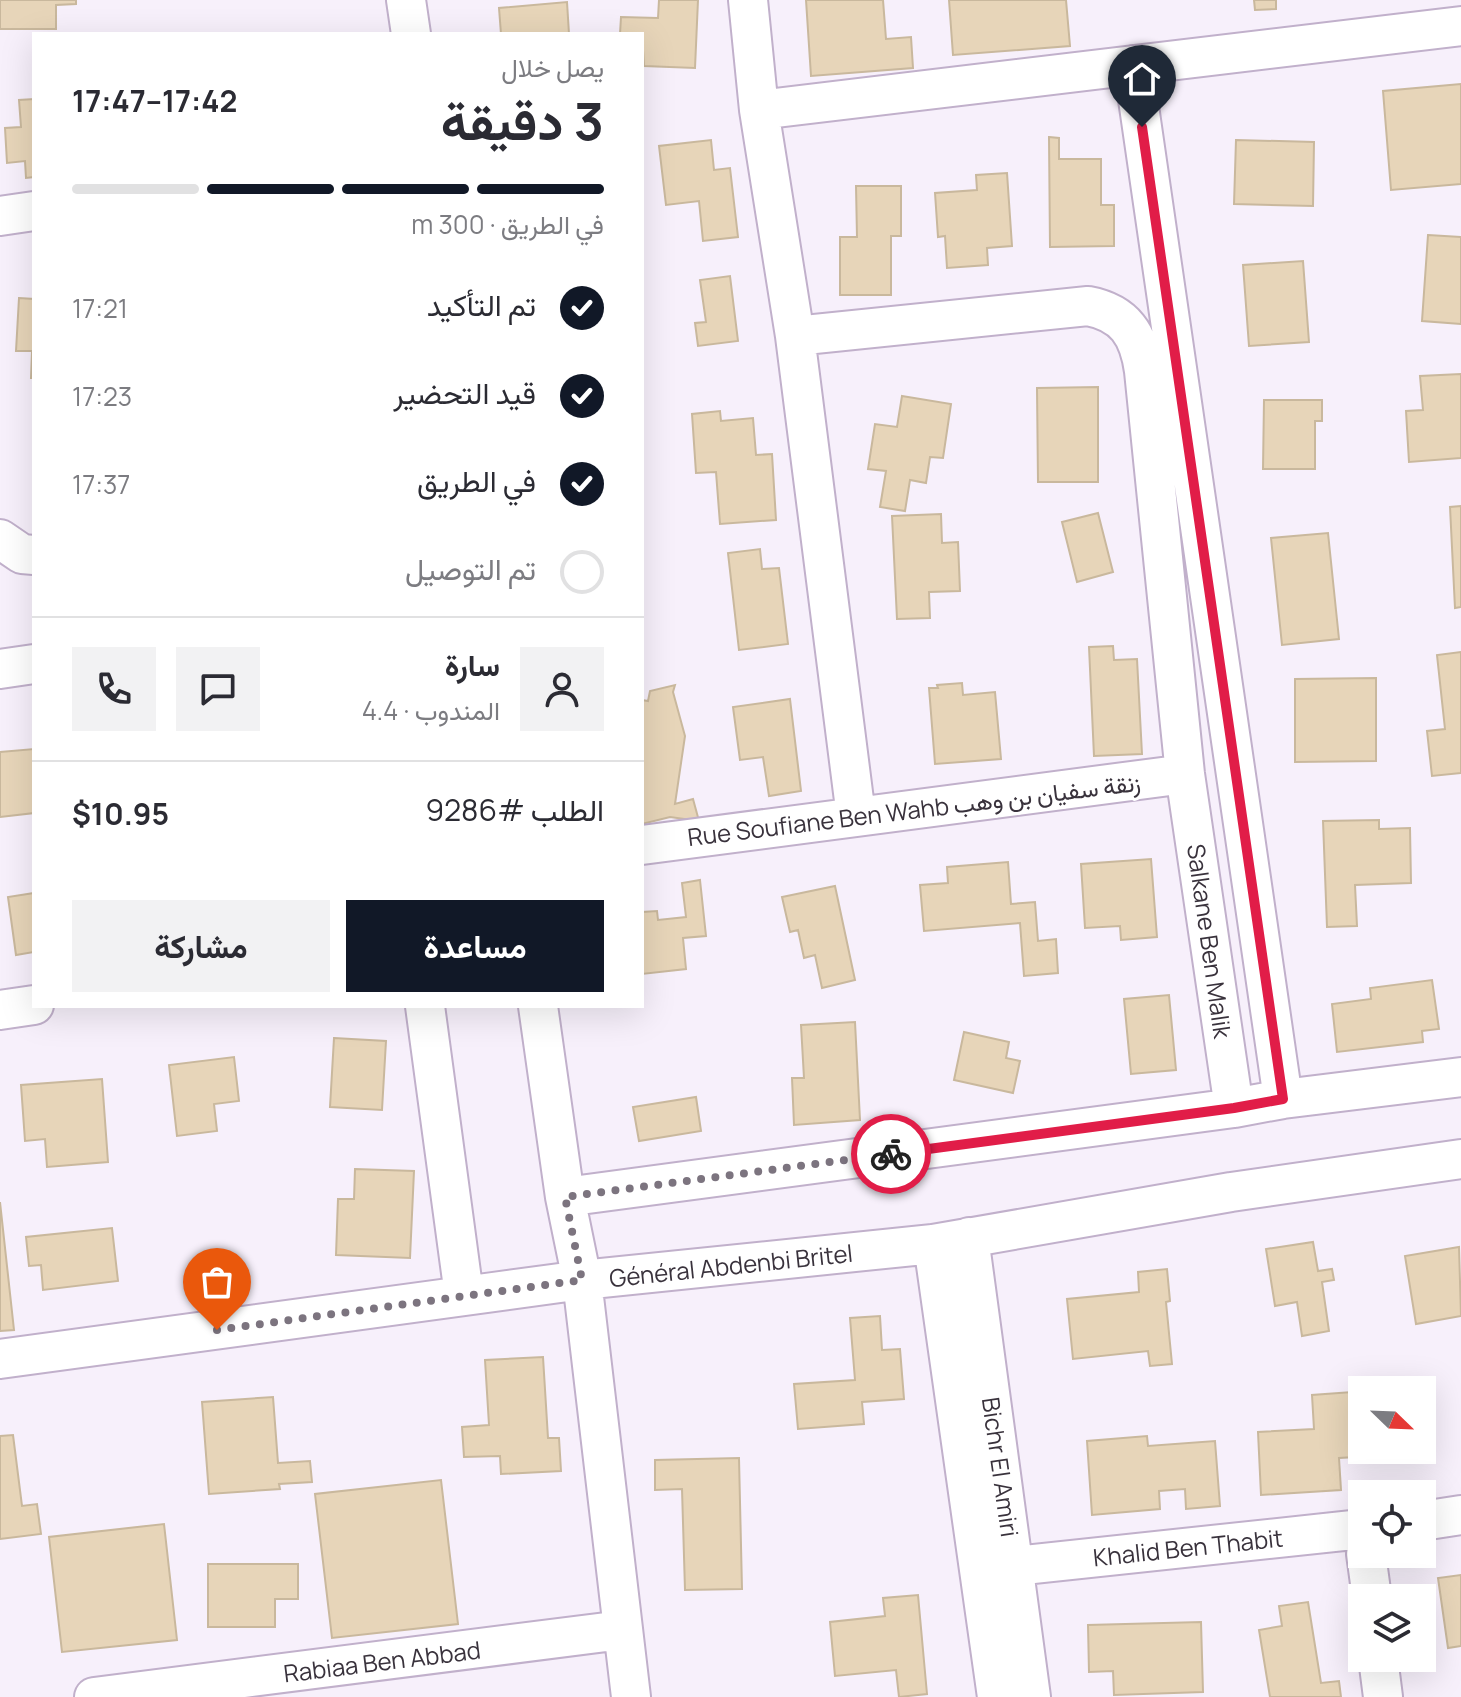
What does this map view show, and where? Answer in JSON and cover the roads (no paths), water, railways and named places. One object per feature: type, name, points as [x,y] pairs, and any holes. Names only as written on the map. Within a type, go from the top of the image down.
[{"type":"street","points":[[406,0],[411,32]]},
{"type":"street","points":[[748,0],[759,110],[795,336],[856,816]]},
{"type":"street","points":[[759,110],[1461,26]]},
{"type":"street","name":"Salkane Ben Malik","points":[[1133,65],[1283,1099]]},
{"type":"street","points":[[0,216],[32,211]]},
{"type":"street","name":"Salkane Ben Malik","points":[[795,336],[1088,306],[1118,316],[1138,340],[1144,371],[1185,774],[1234,1108]]},
{"type":"street","points":[[0,539],[22,554],[32,555]]},
{"type":"street","points":[[0,669],[32,664]]},
{"type":"street","name":"Rue Soufiane Ben Wahb زنقة سفيان بن وهب","points":[[644,845],[1185,774]]},
{"type":"street","points":[[0,1010],[32,1005]]},
{"type":"street","points":[[425,1008],[464,1295]]},
{"type":"street","points":[[538,1008],[565,1197],[582,1280],[631,1697]]},
{"type":"street","points":[[565,1197],[1461,1077]]},
{"type":"street","name":"Général Abdenbi Britel","points":[[0,1359],[582,1280],[951,1241],[1231,1192],[1461,1159]]},
{"type":"street","name":"Bichr El Amiri","points":[[951,1241],[1014,1566],[1031,1697]]},
{"type":"street","name":"Bichr El Amiri","points":[[951,1241],[997,1697]]},
{"type":"street","points":[[1436,1519],[1461,1515]]},
{"type":"street","name":"Khalid Ben Thabit","points":[[1014,1566],[1348,1530]]},
{"type":"street","name":"Rabiaa Ben Abbad","points":[[94,1697],[622,1630]]},
{"type":"street","points":[[1380,1672],[1383,1697]]}]
